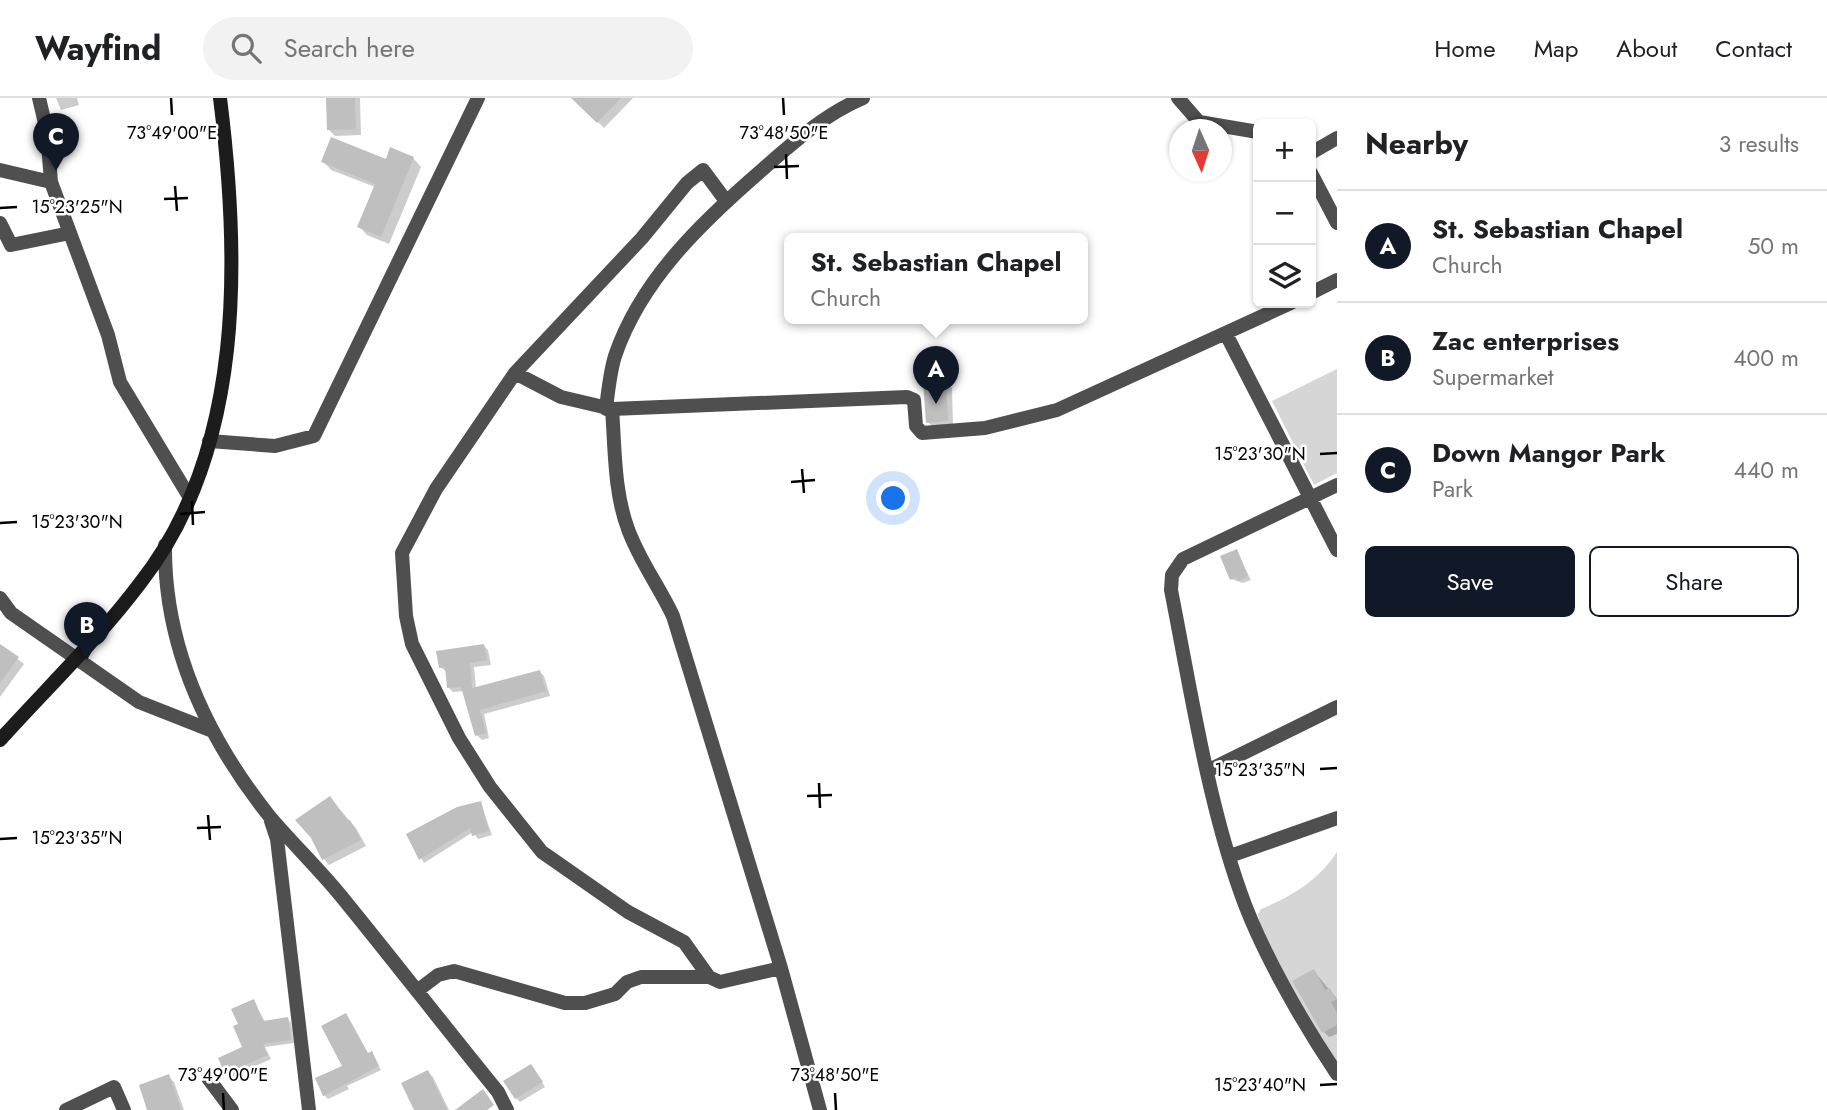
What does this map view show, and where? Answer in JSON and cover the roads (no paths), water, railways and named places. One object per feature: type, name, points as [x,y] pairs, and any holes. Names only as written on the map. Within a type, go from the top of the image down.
[{"type":"main road","points":[[0,740],[142,582],[190,498],[209,441],[227,349],[231,250],[220,98]]},
{"type":"street","points":[[39,98],[47,132],[51,182],[108,335],[120,382],[190,498]]},
{"type":"street","points":[[209,441],[275,446],[313,436],[478,98]]},
{"type":"street","points":[[820,1110],[781,968],[673,616],[638,553],[626,525],[618,485],[609,409],[615,356],[629,324],[675,254],[726,201],[809,130],[863,98]]},
{"type":"street","points":[[1178,98],[1199,122],[1253,131]]},
{"type":"street","points":[[1316,150],[1337,138]]},
{"type":"street","points":[[0,170],[51,182]]},
{"type":"street","points":[[709,977],[684,942],[628,912],[542,852],[490,787],[459,738],[412,644],[406,616],[402,553],[436,489],[515,373],[642,237],[687,183],[703,170],[726,201]]},
{"type":"street","points":[[1316,182],[1337,223]]},
{"type":"street","points":[[0,223],[11,245],[70,233]]},
{"type":"street","points":[[1316,290],[1337,280]]},
{"type":"street","points":[[515,373],[561,397],[609,409],[905,397],[914,400],[916,426],[922,433],[985,428],[1057,410],[1281,308]]},
{"type":"street","points":[[1226,334],[1337,550]]},
{"type":"street","points":[[1337,485],[1182,559],[1172,575],[1171,590],[1207,771],[1238,888],[1256,930],[1337,1074]]},
{"type":"street","points":[[165,545],[165,585],[176,644],[210,730],[270,816],[340,894],[498,1092],[507,1110]]},
{"type":"street","points":[[0,598],[11,613],[73,659],[139,702],[210,730]]},
{"type":"street","points":[[1207,771],[1337,706]]},
{"type":"street","points":[[270,816],[277,839],[309,1110]]},
{"type":"street","points":[[1230,856],[1337,818]]},
{"type":"street","points":[[417,991],[438,975],[454,971],[565,1003],[585,1003],[615,994],[627,982],[641,976],[709,977],[720,982],[781,968]]},
{"type":"street","points":[[208,1078],[232,1110]]},
{"type":"street","points":[[66,1110],[114,1087],[124,1110]]},
{"type":"place","name":"Down Mangor Park","points":[[56,171]]},
{"type":"place","name":"St. Sebastian Chapel","points":[[936,404]]},
{"type":"place","name":"Zac enterprises","points":[[87,660]]}]
